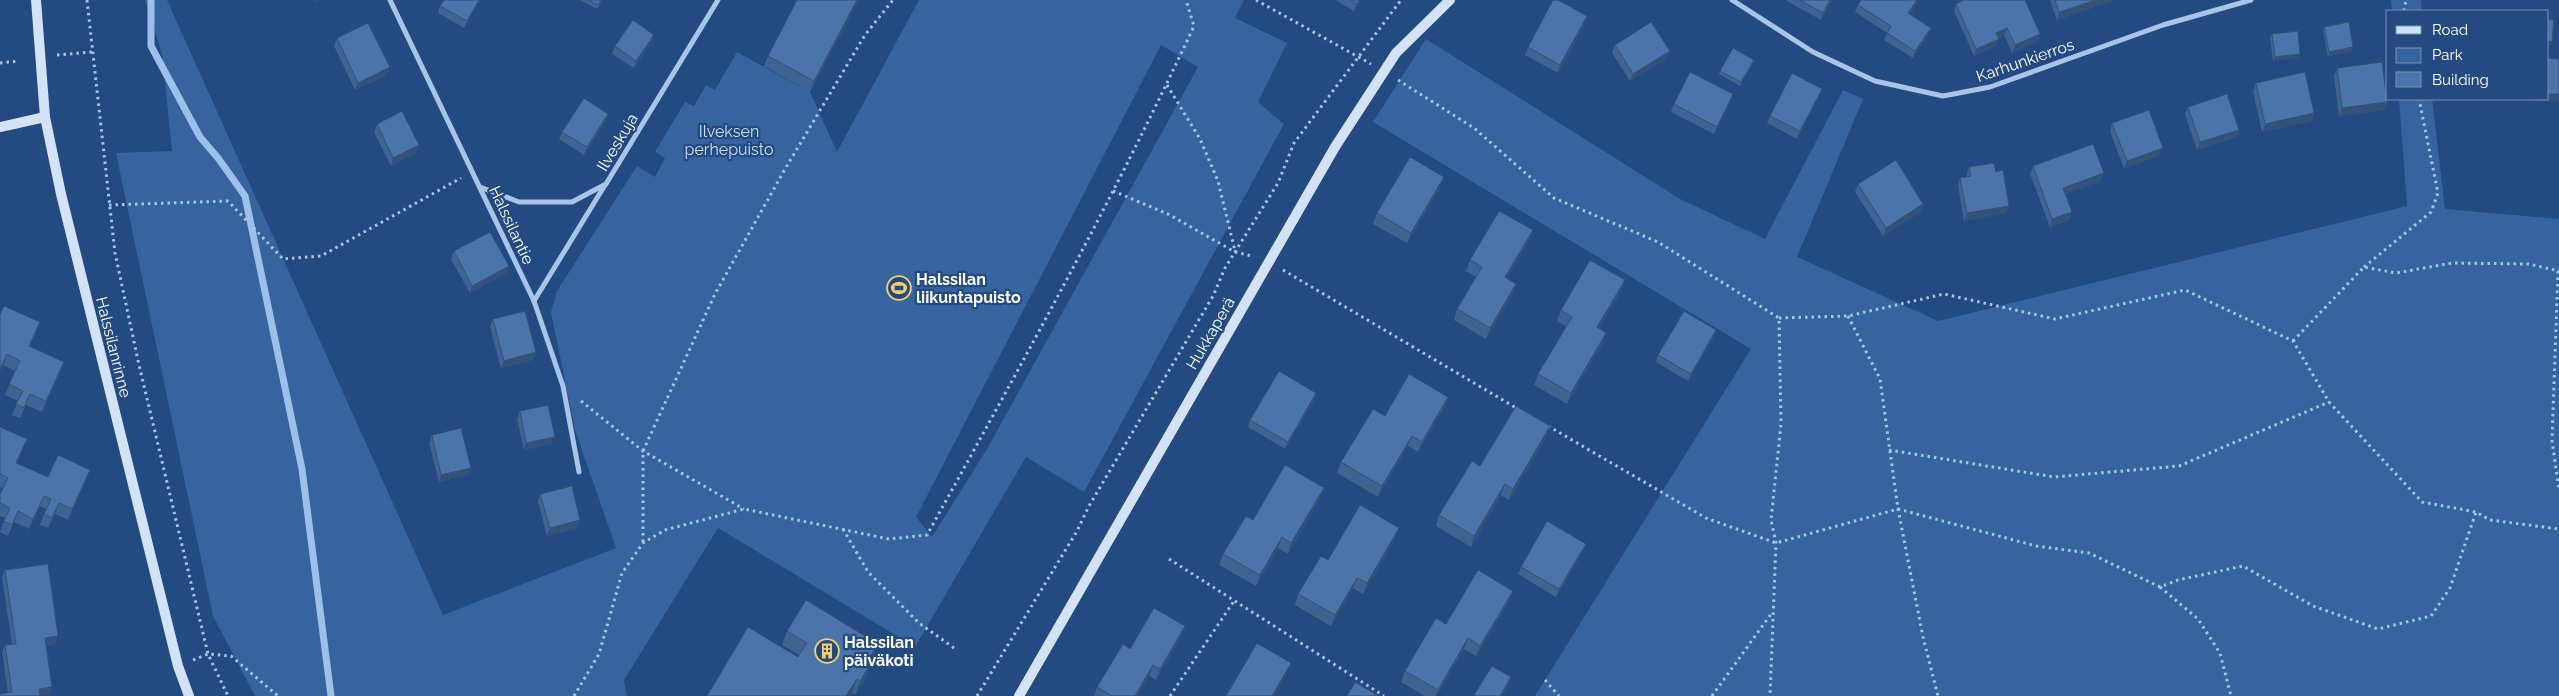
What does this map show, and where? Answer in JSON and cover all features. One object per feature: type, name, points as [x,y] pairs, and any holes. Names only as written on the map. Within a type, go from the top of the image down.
[{"type":"street","name":"Halssilanrinne","points":[[36,0],[45,117],[83,288],[178,666],[189,696]]},
{"type":"street","name":"Halssilantie","points":[[390,0],[534,301],[563,386],[579,472]]},
{"type":"street","name":"Ilveskuja","points":[[480,187],[519,202],[572,202],[606,184],[718,0]]},
{"type":"street","name":"Hukkaperä","points":[[1019,696],[1335,147],[1396,53],[1450,0]]},
{"type":"street","name":"Karhunkierros","points":[[1732,0],[1813,52],[1875,82],[1943,96],[1990,88],[2163,25],[2252,0]]},
{"type":"street","points":[[0,127],[45,117]]},
{"type":"street","points":[[534,301],[606,184]]},
{"type":"path","points":[[87,0],[115,254],[139,365],[208,654],[228,696]]},
{"type":"path","points":[[643,543],[643,451],[715,294],[785,169],[860,43],[893,0]]},
{"type":"path","points":[[563,386],[643,451],[744,509],[889,539],[927,535],[1040,330],[1167,84],[1194,26],[1186,0]]},
{"type":"path","points":[[1256,0],[1359,56],[1474,128],[1554,198],[1658,242],[1779,318],[1848,316],[1944,294],[2055,319],[2185,290],[2293,341],[2329,402],[2422,502],[2476,512],[2490,520],[2559,529]]},
{"type":"path","points":[[977,696],[1078,531],[1089,506],[1278,183],[1294,143],[1401,0]]},
{"type":"path","points":[[54,55],[92,52]]},
{"type":"path","points":[[0,63],[19,61]]},
{"type":"path","points":[[1167,84],[1200,139],[1218,181],[1236,252]]},
{"type":"path","points":[[2293,341],[2364,267],[2431,212],[2438,193],[2419,100]]},
{"type":"path","points":[[110,206],[228,201],[283,259],[321,256],[472,172]]},
{"type":"path","points":[[1113,191],[1168,214],[1236,252],[1269,261],[1521,410]]},
{"type":"path","points":[[2364,267],[2396,273],[2452,264],[2529,264],[2558,271],[2552,441],[2559,489]]},
{"type":"path","points":[[1848,316],[1880,379],[1898,509],[1923,637],[1938,696]]},
{"type":"path","points":[[1770,696],[1776,543],[1771,520],[1781,424],[1779,318]]},
{"type":"path","points":[[1889,450],[2054,477],[2179,466],[2329,402]]},
{"type":"path","points":[[1546,425],[1706,518],[1776,543],[1898,509],[2036,546],[2089,553],[2160,587],[2198,619],[2220,653],[2231,696]]},
{"type":"path","points":[[574,696],[599,654],[622,573],[643,543],[665,530],[744,509]]},
{"type":"path","points":[[2160,587],[2178,580],[2243,566],[2313,606],[2378,629],[2432,616],[2450,588],[2476,512]]},
{"type":"path","points":[[843,528],[868,572],[919,623],[954,648]]},
{"type":"path","points":[[1169,559],[1384,696]]},
{"type":"path","points":[[1170,696],[1234,601]]},
{"type":"path","points":[[1712,696],[1772,613]]},
{"type":"path","points":[[208,654],[231,656],[278,696]]},
{"type":"path","points":[[1545,680],[1559,696]]},
{"type":"green space","name":"Ilveksen perhepuisto","points":[[145,0],[167,0],[443,615],[616,548],[575,430],[551,312],[557,291],[637,166],[655,177],[665,158],[655,152],[685,102],[694,106],[706,85],[715,90],[737,52],[810,92],[837,152],[919,0],[1244,0],[1235,18],[1287,43],[1258,102],[1284,124],[1084,492],[1026,457],[915,647],[718,528],[624,680],[627,696],[255,696],[213,616],[116,153],[172,151],[162,54]],"holes":[[[1161,45],[1198,67],[987,449],[932,537],[916,517]]]},
{"type":"green space","points":[[2391,0],[2421,0],[2422,10],[2392,10]]},
{"type":"green space","points":[[1426,39],[1680,199],[1765,239],[1843,90],[1863,99],[1797,257],[1938,321],[2407,206],[2399,100],[2432,100],[2445,209],[2559,219],[2559,696],[1535,696],[1751,349],[1373,122]]},
{"type":"building","points":[[444,0],[479,0],[467,21],[440,6]]},
{"type":"building","points":[[589,0],[601,0],[598,5]]},
{"type":"building","points":[[797,0],[857,0],[814,81],[768,56]]},
{"type":"building","points":[[1351,0],[1359,0],[1357,4]]},
{"type":"building","points":[[1553,0],[1558,0],[1587,16],[1560,65],[1528,47]]},
{"type":"building","points":[[1800,0],[1830,0],[1823,13]]},
{"type":"building","points":[[1861,0],[1917,0],[1908,13],[1931,28],[1915,51],[1887,33],[1891,26],[1858,5]]},
{"type":"building","points":[[1964,0],[2025,0],[2040,34],[2015,45],[2007,28],[1996,33],[1999,39],[1976,49],[1956,4]]},
{"type":"building","points":[[2055,0],[2096,0],[2059,12]]},
{"type":"building","points":[[2549,19],[2554,20],[2552,42],[2549,41]]},
{"type":"building","points":[[633,20],[654,35],[636,61],[615,46]]},
{"type":"building","points":[[1651,22],[1670,51],[1633,74],[1615,45]]},
{"type":"building","points":[[2349,22],[2353,47],[2329,52],[2324,27]]},
{"type":"building","points":[[368,23],[390,67],[358,83],[337,38]]},
{"type":"building","points":[[2298,31],[2300,54],[2275,57],[2272,34]]},
{"type":"building","points":[[1733,48],[1754,60],[1741,82],[1720,71]]},
{"type":"building","points":[[2549,58],[2559,59],[2559,94],[2549,94]]},
{"type":"building","points":[[2382,62],[2387,102],[2342,108],[2337,68]]},
{"type":"building","points":[[1690,72],[1733,94],[1717,127],[1674,104]]},
{"type":"building","points":[[2305,72],[2314,113],[2265,124],[2256,83]]},
{"type":"building","points":[[1792,73],[1822,89],[1800,131],[1770,116]]},
{"type":"building","points":[[2227,94],[2239,130],[2200,142],[2188,107]]},
{"type":"building","points":[[584,98],[608,114],[587,147],[562,132]]},
{"type":"building","points":[[2149,110],[2163,148],[2127,161],[2112,123]]},
{"type":"building","points":[[402,111],[419,145],[393,158],[377,124]]},
{"type":"building","points":[[2093,144],[2104,173],[2063,188],[2072,212],[2052,219],[2033,166]]},
{"type":"building","points":[[1410,157],[1444,177],[1411,233],[1377,213]]},
{"type":"building","points":[[1896,160],[1923,204],[1886,228],[1858,184]]},
{"type":"building","points":[[1994,163],[1996,172],[2003,170],[2009,206],[1967,213],[1960,178],[1971,176],[1969,167]]},
{"type":"building","points":[[1499,211],[1533,230],[1505,277],[1516,284],[1490,328],[1457,309],[1482,267],[1470,260]]},
{"type":"building","points":[[490,232],[509,266],[472,286],[454,251]]},
{"type":"building","points":[[1590,260],[1625,280],[1597,327],[1606,333],[1571,393],[1538,374],[1572,317],[1561,310]]},
{"type":"building","points":[[4,306],[40,322],[29,346],[64,362],[46,401],[30,394],[24,408],[16,404],[23,391],[9,384],[20,361],[7,354],[0,369],[0,315]]},
{"type":"building","points":[[525,311],[536,352],[504,361],[493,319]]},
{"type":"building","points":[[1684,311],[1716,330],[1691,374],[1658,355]]},
{"type":"building","points":[[1279,371],[1316,393],[1288,442],[1250,420]]},
{"type":"building","points":[[1409,374],[1448,397],[1422,442],[1412,436],[1382,486],[1341,462],[1373,409],[1385,416]]},
{"type":"building","points":[[548,405],[555,437],[526,443],[520,411]]},
{"type":"building","points":[[1516,406],[1550,426],[1513,489],[1505,484],[1474,536],[1439,515],[1472,461],[1480,466]]},
{"type":"building","points":[[0,427],[27,439],[16,463],[48,477],[58,455],[90,470],[72,509],[59,503],[52,518],[44,514],[51,499],[44,496],[33,519],[18,511],[12,525],[4,521],[10,508],[0,503],[0,494],[8,478],[0,474]]},
{"type":"building","points":[[461,428],[471,468],[441,475],[432,435]]},
{"type":"building","points":[[1285,465],[1324,488],[1291,543],[1282,537],[1260,575],[1223,554],[1246,516],[1253,520]]},
{"type":"building","points":[[572,486],[580,520],[550,528],[540,494]]},
{"type":"building","points":[[1360,505],[1399,528],[1367,583],[1357,578],[1335,615],[1298,594],[1321,556],[1328,560]]},
{"type":"building","points":[[1547,521],[1586,544],[1559,589],[1521,567]]},
{"type":"building","points":[[48,564],[58,636],[45,638],[52,687],[39,689],[40,696],[0,696],[0,694],[12,692],[5,645],[16,644],[5,570]]},
{"type":"building","points":[[1478,570],[1513,591],[1480,646],[1468,638],[1438,690],[1405,671],[1436,618],[1446,624]]},
{"type":"building","name":"Halssilan päiväkoti","points":[[806,600],[878,644],[868,660],[872,662],[860,681],[857,679],[846,696],[707,696],[748,627],[798,657],[807,643],[787,631]]},
{"type":"building","points":[[1154,608],[1185,626],[1160,669],[1153,665],[1135,696],[1112,696],[1097,687],[1123,644],[1130,649]]},
{"type":"building","points":[[1257,643],[1291,663],[1272,696],[1226,696]]},
{"type":"building","points":[[1492,666],[1511,677],[1500,696],[1474,695]]},
{"type":"building","points":[[1355,682],[1378,696],[1347,696]]},
{"type":"waterway","points":[[151,0],[151,46],[200,137],[218,158],[245,196],[302,469],[331,696]]},
{"type":"place","name":"Halssilan liikuntapuisto","points":[[899,288]]},
{"type":"place","name":"Halssilan päiväkoti","points":[[827,651]]}]
